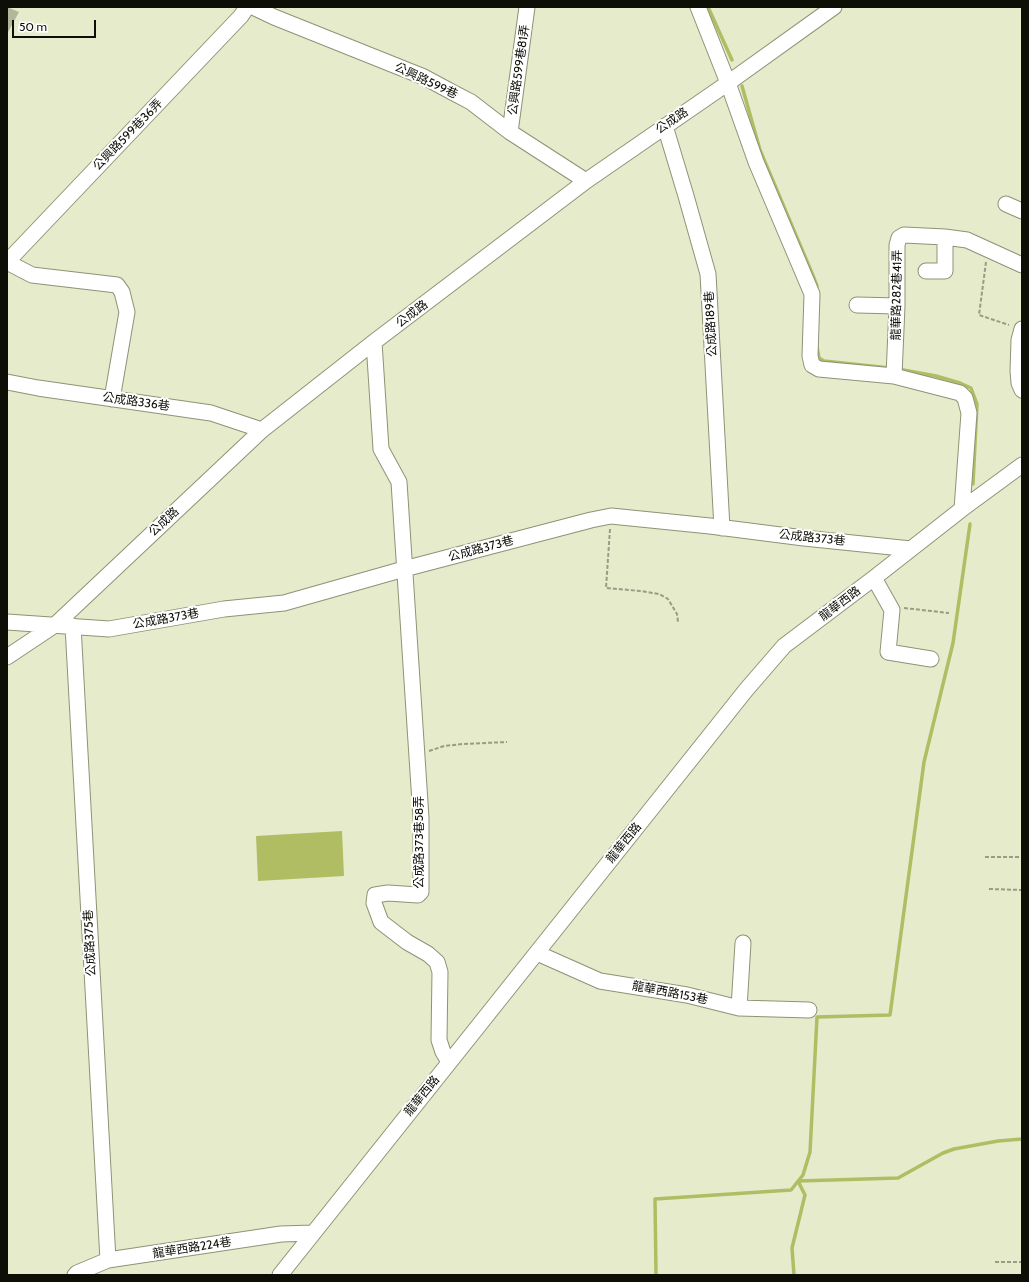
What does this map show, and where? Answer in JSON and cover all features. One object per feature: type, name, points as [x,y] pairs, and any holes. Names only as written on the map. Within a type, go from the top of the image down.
[{"type":"street","name":"公興路599巷36弄","points":[[7,262],[241,16],[247,7]]},
{"type":"street","name":"公興路599巷","points":[[253,7],[276,12],[424,77],[471,102],[510,132],[586,181]]},
{"type":"street","name":"公興路599巷81弄","points":[[510,132],[527,7]]},
{"type":"street","points":[[698,7],[728,83],[756,162],[812,294],[810,356],[812,365],[819,369],[894,370],[960,393],[965,398],[969,414],[962,509]]},
{"type":"street","name":"公成路","points":[[7,657],[55,625],[262,430],[374,342],[586,181],[728,83],[834,7]]},
{"type":"street","name":"公成路189巷","points":[[664,126],[708,274],[722,528]]},
{"type":"street","points":[[1006,204],[1022,211]]},
{"type":"street","name":"龍華路282巷41弄","points":[[894,370],[897,306],[897,245],[899,238],[904,235],[945,237],[967,240],[1022,266]]},
{"type":"street","points":[[926,271],[944,271],[945,237]]},
{"type":"street","points":[[7,262],[32,275],[116,286],[122,292],[127,312],[112,399]]},
{"type":"street","points":[[857,305],[897,306]]},
{"type":"street","points":[[1018,328],[1018,371],[1019,383],[1022,390]]},
{"type":"street","name":"公成路373巷58弄","points":[[374,342],[381,449],[399,482],[420,818],[421,892],[418,895],[388,892],[375,896],[374,903],[381,922],[407,942],[428,954],[437,962],[440,972],[439,1040],[443,1052],[450,1062]]},
{"type":"street","name":"公成路336巷","points":[[7,382],[38,388],[211,413],[262,430]]},
{"type":"street","name":"龍華西路","points":[[280,1275],[746,690],[784,646],[962,509],[1022,465]]},
{"type":"street","name":"公成路373巷","points":[[55,625],[109,629],[224,609],[284,603],[404,569],[610,516],[804,538],[911,548]]},
{"type":"street","points":[[874,578],[892,610],[888,652],[931,659]]},
{"type":"street","points":[[7,622],[55,625]]},
{"type":"street","name":"公成路375巷","points":[[73,626],[108,1260]]},
{"type":"street","points":[[739,1008],[744,943]]},
{"type":"street","name":"龍華西路153巷","points":[[537,953],[600,981],[687,995],[739,1008],[809,1010]]},
{"type":"street","name":"龍華西路224巷","points":[[75,1275],[76,1273],[108,1260],[281,1234],[313,1233]]},
{"type":"path","points":[[987,258],[979,315],[1018,328]]},
{"type":"path","points":[[610,516],[606,588],[659,594],[668,599],[677,614],[678,622]]},
{"type":"path","points":[[890,607],[949,613]]},
{"type":"path","points":[[416,755],[444,746],[507,742]]},
{"type":"path","points":[[985,857],[1022,857]]},
{"type":"path","points":[[989,889],[1022,890]]},
{"type":"path","points":[[995,1262],[1022,1262]]},
{"type":"shaded area","points":[[342,831],[344,876],[258,881],[256,836]]},
{"type":"building","points":[[7,7],[19,12],[7,34]]},
{"type":"waterway","points":[[708,7],[732,60]]},
{"type":"waterway","points":[[742,86],[760,150],[814,278],[817,291]]},
{"type":"waterway","points":[[817,347],[819,358],[824,361],[890,368]]},
{"type":"waterway","points":[[898,369],[936,376],[971,388],[977,404],[973,484]]},
{"type":"waterway","points":[[656,1275],[655,1199],[791,1190],[803,1175],[810,1152],[817,1017],[890,1015],[924,762],[953,643],[970,524]]},
{"type":"waterway","points":[[794,1275],[792,1248],[805,1195],[798,1181],[898,1178],[943,1153],[954,1149],[998,1141],[1022,1139]]}]
